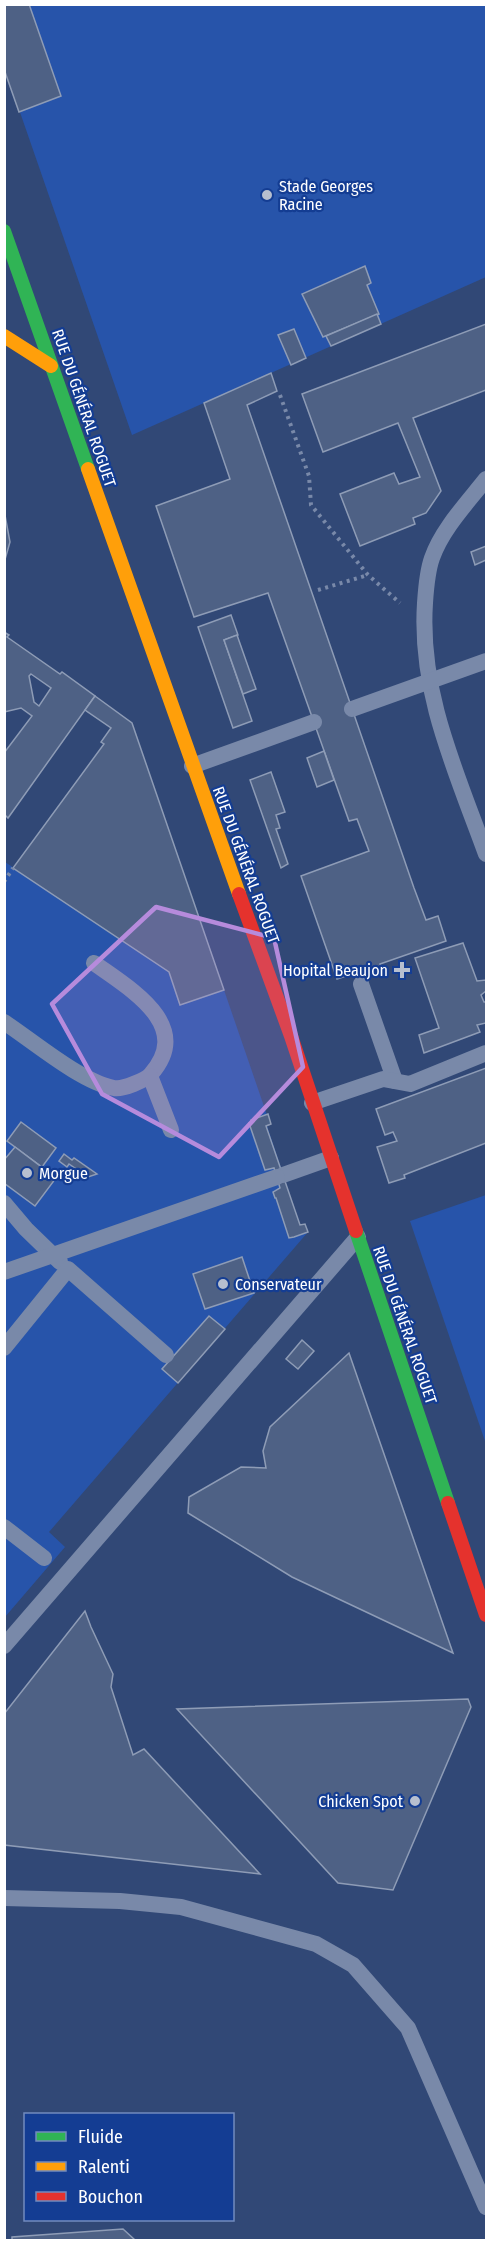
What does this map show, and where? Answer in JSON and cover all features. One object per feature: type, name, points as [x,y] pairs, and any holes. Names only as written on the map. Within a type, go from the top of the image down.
[{"type":"main road","name":"RUE DU GÉNÉRAL ROGUET","points":[[4,231],[192,766],[291,1036],[486,1615]]},
{"type":"main road","points":[[4,336],[51,366]]},
{"type":"lane","points":[[486,479],[453,520],[432,557],[423,624],[435,714],[486,854]]},
{"type":"lane","points":[[352,709],[486,661]]},
{"type":"lane","points":[[192,766],[314,722]]},
{"type":"lane","points":[[4,1022],[92,1082],[117,1089],[150,1076],[164,1055],[165,1025],[142,997],[94,963]]},
{"type":"lane","points":[[361,984],[395,1081]]},
{"type":"lane","points":[[312,1103],[383,1078],[410,1084],[486,1053]]},
{"type":"lane","points":[[150,1076],[171,1130]]},
{"type":"lane","points":[[4,1272],[331,1158]]},
{"type":"lane","points":[[4,1203],[26,1229],[53,1255],[166,1355]]},
{"type":"lane","points":[[4,1646],[358,1237]]},
{"type":"lane","points":[[4,1348],[68,1269]]},
{"type":"lane","points":[[4,1527],[44,1558]]},
{"type":"lane","points":[[4,1898],[120,1901],[181,1907],[316,1944],[353,1965],[408,2028],[486,2207]]},
{"type":"path","points":[[280,395],[309,476],[311,505],[368,575],[423,624]]},
{"type":"path","points":[[318,590],[368,575]]},
{"type":"path","points":[[4,882],[14,868]]},
{"type":"highlighted area","points":[[156,907],[274,938],[303,1067],[219,1157],[102,1094],[52,1004]]},
{"type":"shaded area","name":"Stade Georges Racine","points":[[4,5],[486,5],[486,277],[132,435],[5,69]]},
{"type":"shaded area","points":[[5,862],[169,972],[180,1005],[224,990],[267,1115],[267,1126],[300,1225],[305,1224],[308,1232],[49,1532],[65,1547],[5,1617]]},
{"type":"shaded area","points":[[486,1195],[486,1444],[410,1221]]},
{"type":"building","points":[[4,4],[29,4],[61,96],[19,112],[4,69]]},
{"type":"building","points":[[365,266],[371,283],[367,285],[379,314],[323,337],[302,294]]},
{"type":"building","points":[[377,314],[381,324],[331,346],[326,336]]},
{"type":"building","points":[[486,324],[486,390],[413,418],[441,491],[426,513],[413,518],[415,524],[360,546],[340,494],[394,473],[399,484],[420,477],[398,423],[323,452],[302,394]]},
{"type":"building","points":[[294,329],[306,358],[291,365],[278,335]]},
{"type":"building","points":[[271,373],[277,391],[247,405],[414,888],[426,920],[438,916],[446,941],[380,964],[382,970],[375,972],[373,967],[337,979],[301,876],[369,851],[357,819],[349,821],[268,593],[194,617],[156,506],[230,479],[204,403]]},
{"type":"building","points":[[4,510],[10,542],[4,563]]},
{"type":"building","points":[[486,546],[486,560],[475,565],[471,552]]},
{"type":"building","points":[[231,615],[238,635],[224,640],[252,721],[233,728],[198,627]]},
{"type":"building","points":[[4,632],[9,635],[7,637],[95,696],[8,818],[6,816],[4,818],[4,753],[32,716],[21,708],[4,712]],"holes":[[[31,674],[51,688],[39,706],[34,702],[29,676]]]},
{"type":"building","points":[[237,635],[256,689],[243,694],[224,640]]},
{"type":"building","points":[[95,696],[132,723],[224,990],[180,1005],[169,972],[13,868],[104,744],[101,742],[111,728],[85,710]]},
{"type":"building","points":[[324,751],[334,780],[317,787],[307,758]]},
{"type":"building","points":[[271,772],[285,812],[276,815],[280,828],[276,829],[288,864],[281,868],[250,780]]},
{"type":"building","points":[[463,943],[477,981],[486,980],[486,991],[481,995],[486,1002],[486,1023],[477,1025],[480,1032],[424,1053],[419,1035],[439,1028],[415,958]]},
{"type":"building","points":[[486,1068],[486,1143],[389,1183],[377,1147],[397,1141],[393,1132],[385,1135],[376,1109]]},
{"type":"building","points":[[268,1114],[271,1124],[266,1126],[300,1225],[305,1224],[308,1232],[289,1238],[273,1192],[280,1188],[274,1168],[265,1170],[249,1123],[251,1120]]},
{"type":"building","points":[[21,1122],[56,1148],[42,1167],[7,1141]]},
{"type":"building","name":"Morgue","points":[[15,1147],[56,1178],[35,1206],[4,1183],[4,1160]]},
{"type":"building","points":[[64,1154],[97,1174],[88,1177],[69,1164],[67,1167],[59,1161]]},
{"type":"building","name":"Conservateur","points":[[242,1257],[254,1293],[205,1309],[193,1274]]},
{"type":"building","points":[[209,1316],[225,1329],[178,1383],[162,1369]]},
{"type":"building","points":[[302,1340],[314,1351],[298,1369],[286,1359]]},
{"type":"building","points":[[349,1353],[453,1653],[292,1577],[188,1513],[189,1497],[241,1467],[266,1468],[263,1451],[270,1427]]},
{"type":"building","points":[[85,1611],[113,1674],[111,1687],[133,1755],[144,1749],[260,1874],[4,1845],[4,1714]]},
{"type":"building","points":[[468,1699],[471,1707],[393,1890],[338,1883],[177,1709]]},
{"type":"building","points":[[123,2229],[135,2240],[12,2240],[12,2237]]},
{"type":"traffic: fast","points":[[4,231],[88,469]]},
{"type":"traffic: fast","points":[[356,1231],[448,1503]]},
{"type":"traffic: slow","points":[[4,336],[51,366]]},
{"type":"traffic: slow","points":[[88,469],[239,894]]},
{"type":"traffic: jam","points":[[239,894],[291,1036],[356,1231]]},
{"type":"traffic: jam","points":[[448,1503],[486,1615]]},
{"type":"place","name":"Stade Georges Racine","points":[[267,195]]},
{"type":"place","name":"Hopital Beaujon","points":[[402,970]]},
{"type":"place","name":"Morgue","points":[[27,1173]]},
{"type":"place","name":"Conservateur","points":[[223,1284]]},
{"type":"place","name":"Chicken Spot","points":[[415,1801]]}]
